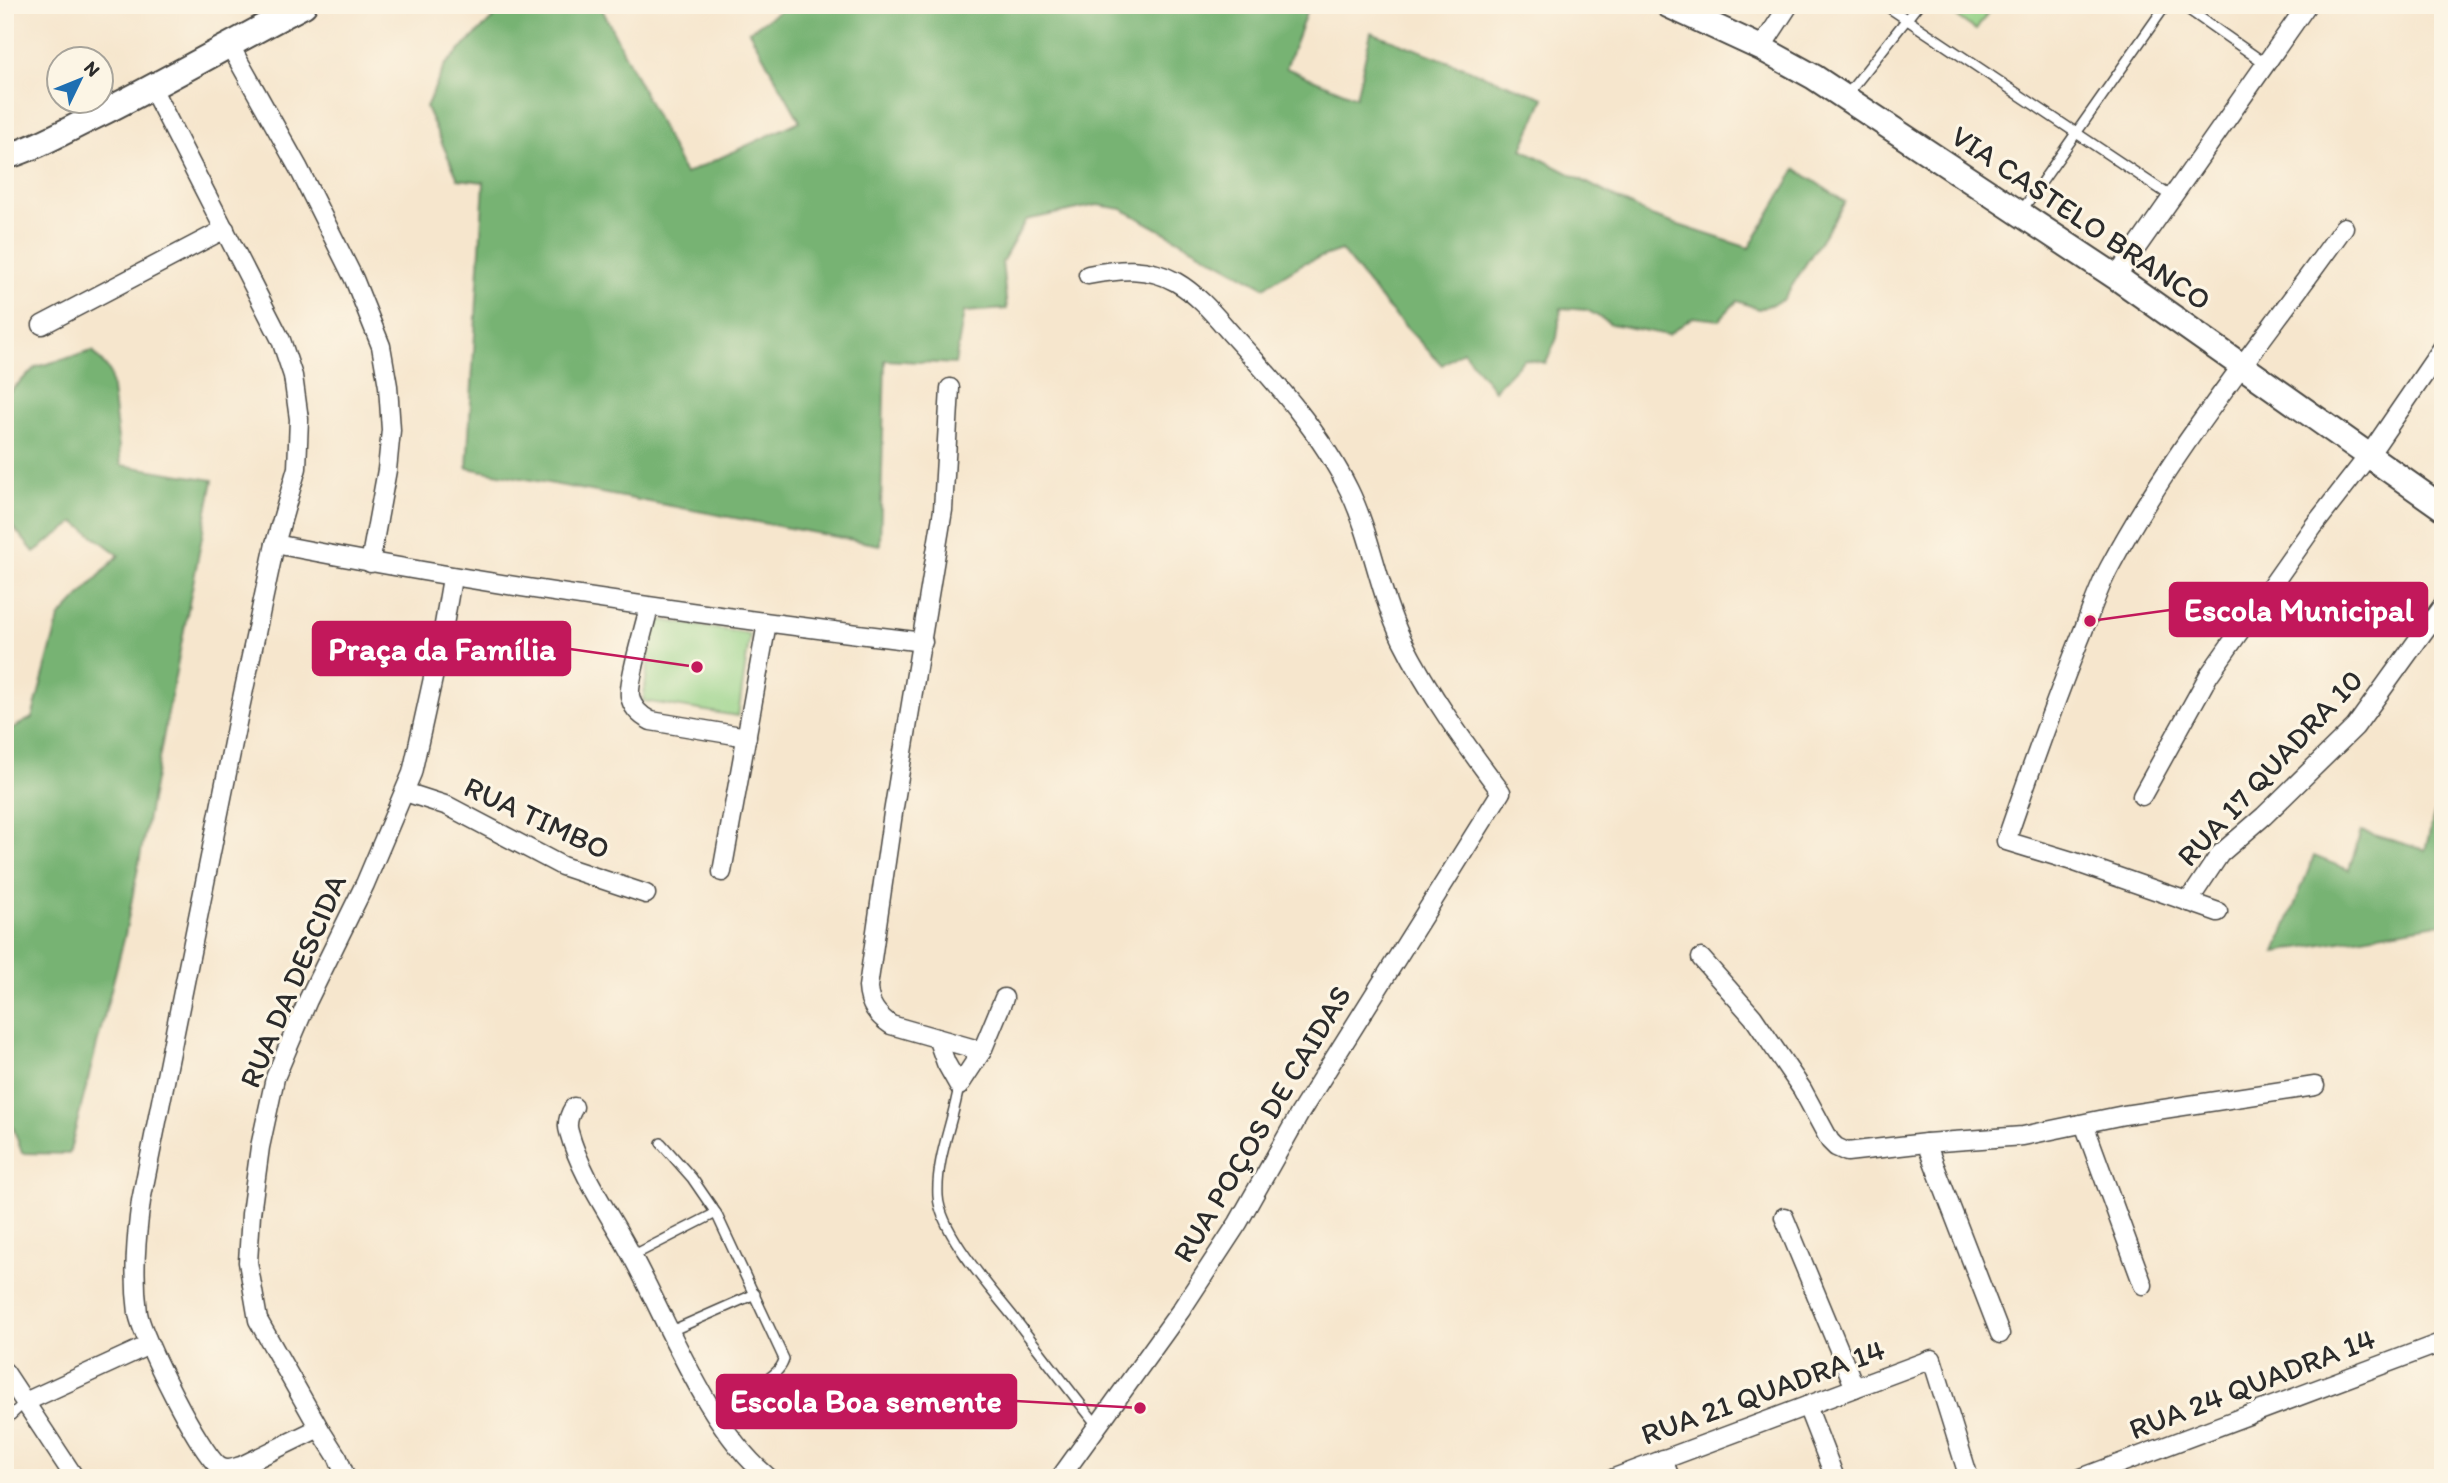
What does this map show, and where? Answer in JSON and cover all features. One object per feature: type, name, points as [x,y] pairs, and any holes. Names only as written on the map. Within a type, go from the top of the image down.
[{"type":"main road","points":[[5,157],[152,88],[304,5]]},
{"type":"main road","name":"VIA CASTELO BRANCO","points":[[1668,5],[1761,48],[1845,97],[2116,278],[2443,508]]},
{"type":"street","points":[[1761,48],[1789,5]]},
{"type":"street","points":[[2116,278],[2307,5]]},
{"type":"street","points":[[229,44],[299,169],[354,279],[381,346],[388,386],[391,430],[387,471],[370,563]]},
{"type":"street","points":[[152,88],[281,340],[293,376],[299,419],[297,468],[275,544],[141,1201],[134,1266],[139,1317],[149,1345],[180,1406],[208,1455],[219,1466],[229,1470],[241,1466],[318,1428]]},
{"type":"street","points":[[2218,912],[2073,861],[2006,841],[2054,705],[2107,571],[2164,478],[2242,365],[2344,227]]},
{"type":"street","points":[[42,326],[225,229]]},
{"type":"street","name":"RUA POÇOS DE CAIDAS","points":[[1060,1478],[1181,1310],[1238,1223],[1300,1112],[1501,792],[1419,673],[1401,637],[1350,492],[1320,440],[1260,366],[1208,308],[1177,282],[1145,270],[1115,270],[1088,275]]},
{"type":"street","points":[[2142,796],[2208,675],[2443,347]]},
{"type":"street","points":[[950,388],[943,510],[893,813],[868,987],[869,998],[880,1016],[901,1028],[982,1051]]},
{"type":"street","points":[[275,544],[452,578],[649,607],[923,642]]},
{"type":"street","name":"RUA DA DESCIDA","points":[[346,1478],[338,1458],[318,1428],[258,1320],[248,1262],[251,1214],[260,1147],[275,1078],[308,1000],[365,884],[412,773],[452,578]]},
{"type":"street","name":"RUA 17 QUADRA 10","points":[[2188,902],[2220,854],[2264,816],[2355,727],[2443,604]]},
{"type":"street","points":[[649,607],[630,692],[635,709],[642,717],[651,721],[747,737]]},
{"type":"street","points":[[722,872],[767,623]]},
{"type":"street","name":"RUA TIMBO","points":[[405,792],[447,806],[562,866],[646,894]]},
{"type":"street","points":[[1701,958],[1754,1017],[1802,1089],[1830,1141],[1847,1152],[2023,1136],[2124,1115],[2315,1086]]},
{"type":"street","points":[[937,1038],[946,1063],[959,1086],[982,1051],[1004,998]]},
{"type":"street","points":[[574,1107],[568,1121],[568,1131],[585,1172],[711,1406],[740,1450],[769,1478]]},
{"type":"street","points":[[2084,1124],[2143,1285]]},
{"type":"street","points":[[1926,1143],[2000,1334]]},
{"type":"street","points":[[1784,1217],[1855,1388]]},
{"type":"street","name":"RUA 24 QUADRA 14","points":[[2081,1478],[2443,1342]]},
{"type":"street","points":[[25,1402],[149,1345]]},
{"type":"street","name":"RUA 21 QUADRA 14","points":[[1615,1478],[1932,1359],[1969,1478]]},
{"type":"street","points":[[5,1372],[71,1476]]},
{"type":"street","points":[[1807,1405],[1835,1478]]},
{"type":"street","points":[[1663,1459],[1670,1478]]},
{"type":"lane","points":[[1885,5],[1906,22],[2172,197]]},
{"type":"lane","points":[[1845,97],[1918,5]]},
{"type":"lane","points":[[2020,213],[2166,5]]},
{"type":"lane","points":[[2182,5],[2266,64]]},
{"type":"lane","points":[[959,1086],[938,1176],[938,1199],[945,1221],[970,1262],[1097,1425]]},
{"type":"lane","points":[[661,1143],[692,1178],[716,1213],[784,1359],[784,1363],[773,1375],[711,1406]]},
{"type":"lane","points":[[5,1245],[8,1191]]},
{"type":"lane","points":[[632,1256],[716,1213]]},
{"type":"lane","points":[[671,1331],[755,1294]]},
{"type":"lane","points":[[5,1421],[25,1402]]},
{"type":"green space","points":[[506,5],[601,7],[685,174],[800,121],[749,31],[789,5],[1309,5],[1286,68],[1356,97],[1371,32],[1544,98],[1522,149],[1651,216],[1749,248],[1796,169],[1845,202],[1783,300],[1759,309],[1737,301],[1719,320],[1693,317],[1668,335],[1611,324],[1587,310],[1561,308],[1557,338],[1546,363],[1524,359],[1494,390],[1463,351],[1442,365],[1386,306],[1341,250],[1304,263],[1264,287],[1122,209],[1097,205],[1026,220],[1002,262],[1007,309],[964,312],[955,364],[885,360],[880,545],[467,468],[484,182],[458,179],[426,107],[445,65]]},
{"type":"green space","points":[[1940,5],[1993,5],[1976,30]]},
{"type":"green space","points":[[93,351],[110,372],[121,465],[213,480],[125,935],[69,1154],[22,1153],[5,1104],[5,732],[32,718],[59,618],[119,555],[75,522],[34,552],[5,517],[5,396],[36,367]]},
{"type":"green space","points":[[655,619],[750,634],[738,716],[643,701]]},
{"type":"green space","points":[[2443,780],[2443,923],[2276,952],[2314,856],[2349,870],[2361,831],[2425,850]]},
{"type":"place","name":"Escola Municipal","points":[[2090,621]]},
{"type":"place","name":"Praça da Família","points":[[697,667]]},
{"type":"place","name":"Escola Boa semente","points":[[1140,1408]]}]
